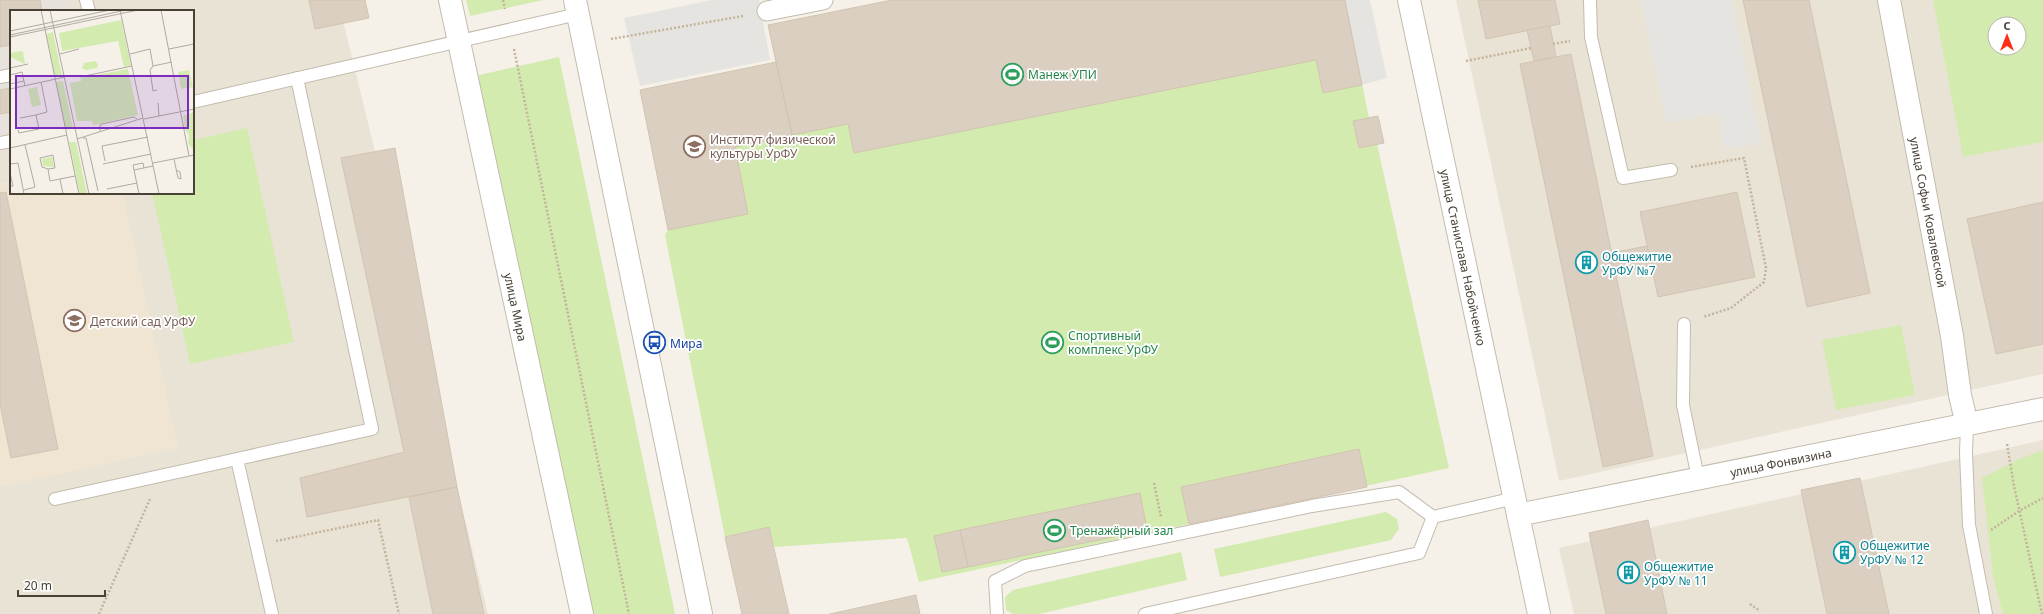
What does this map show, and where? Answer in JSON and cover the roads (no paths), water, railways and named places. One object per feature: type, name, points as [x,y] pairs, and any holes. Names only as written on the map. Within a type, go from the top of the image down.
[{"type":"street","name":"улица Мира","points":[[450,0],[582,614]]},
{"type":"street","points":[[767,11],[823,0]]},
{"type":"street","name":"улица Станислава Набойченко","points":[[1408,0],[1539,614]]},
{"type":"street","name":"улица Софьи Ковалевской","points":[[1889,0],[1952,336],[1960,395],[1967,425]]},
{"type":"street","points":[[577,7],[701,614]]},
{"type":"street","name":"улица Фонвизина","points":[[1516,506],[1698,478],[2043,409]]},
{"type":"lane","points":[[86,0],[89,10]]},
{"type":"lane","points":[[1590,0],[1591,37],[1623,178],[1671,170]]},
{"type":"lane","points":[[194,102],[509,29],[577,7]]},
{"type":"lane","points":[[0,77],[10,75]]},
{"type":"lane","points":[[55,499],[372,429],[297,78]]},
{"type":"lane","points":[[0,143],[10,141]]},
{"type":"lane","points":[[1684,324],[1683,405],[1698,478]]},
{"type":"lane","points":[[1967,425],[1966,453],[1969,525],[1986,614]]},
{"type":"lane","points":[[237,459],[272,614]]},
{"type":"lane","points":[[996,614],[995,581],[1025,566],[1312,506],[1399,492],[1433,517],[1516,506]]},
{"type":"lane","points":[[1145,614],[1419,553],[1433,517]]},
{"type":"place","name":"Манеж УПИ","points":[[1013,74]]},
{"type":"place","name":"Институт физической культуры УрФУ","points":[[695,146]]},
{"type":"place","name":"Общежитие УрФУ №7","points":[[1587,263]]},
{"type":"place","name":"Детский сад УрФУ","points":[[75,321]]},
{"type":"place","name":"Спортивный комплекс УрФУ","points":[[1053,342]]},
{"type":"place","name":"Мира","points":[[654,343]]},
{"type":"place","name":"Тренажёрный зал","points":[[1054,530]]},
{"type":"place","name":"Общежитие УрФУ № 12","points":[[1845,552]]},
{"type":"place","name":"Общежитие УрФУ № 11","points":[[1628,573]]}]
